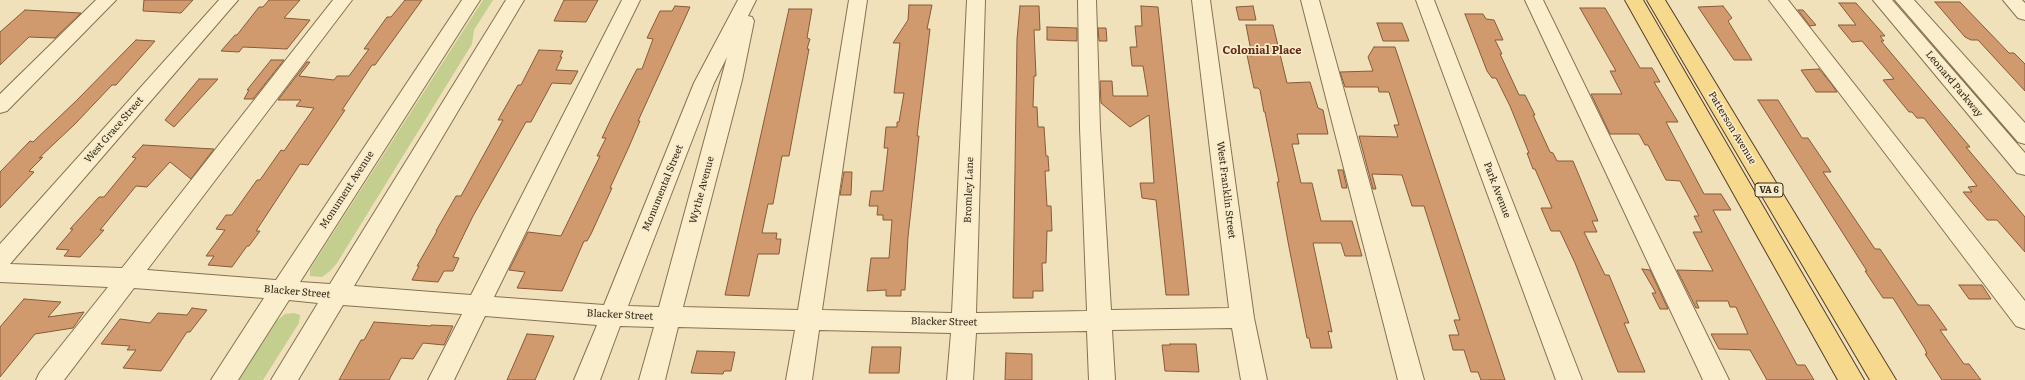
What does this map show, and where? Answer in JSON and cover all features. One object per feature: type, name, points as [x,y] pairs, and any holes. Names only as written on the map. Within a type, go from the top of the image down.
[{"type":"main road","name":"Patterson Avenue","points":[[1634,0],[1851,380]]},
{"type":"main road","name":"Patterson Avenue","points":[[1656,0],[1882,380]]},
{"type":"street","points":[[0,106],[107,0]]},
{"type":"street","name":"West Grace Street","points":[[0,260],[229,0]]},
{"type":"street","points":[[49,380],[343,0]]},
{"type":"street","name":"Monument Avenue","points":[[224,380],[471,0]]},
{"type":"street","points":[[284,380],[515,0]]},
{"type":"street","points":[[441,380],[631,0]]},
{"type":"street","name":"Monumental Street","points":[[587,380],[704,83],[748,0]]},
{"type":"street","name":"Wythe Avenue","points":[[652,380],[732,80],[748,0]]},
{"type":"street","points":[[800,380],[858,0]]},
{"type":"street","name":"Bromley Lane","points":[[960,380],[964,323],[976,0]]},
{"type":"street","points":[[1087,0],[1090,128],[1102,380]]},
{"type":"street","name":"West Franklin Street","points":[[1201,0],[1242,318],[1254,380]]},
{"type":"street","points":[[1310,0],[1411,380]]},
{"type":"street","name":"Park Avenue","points":[[1425,0],[1569,380]]},
{"type":"street","points":[[1534,0],[1716,380]]},
{"type":"street","points":[[1778,0],[2025,319]]},
{"type":"street","name":"Leonard Parkway","points":[[1882,0],[2025,167]]},
{"type":"street","name":"Leonard Parkway","points":[[1904,0],[2025,137]]},
{"type":"street","points":[[2012,0],[2025,14]]},
{"type":"street","name":"Blacker Street","points":[[0,273],[128,278],[336,295],[478,304],[612,316],[964,323],[1242,318]]},
{"type":"green space","points":[[483,0],[493,0],[474,30],[472,44],[337,263],[322,277],[310,276],[310,269]]},
{"type":"green space","points":[[294,313],[300,315],[299,323],[263,380],[239,380],[277,321],[285,314]]},
{"type":"building","points":[[144,0],[193,0],[181,13],[143,11]]},
{"type":"building","points":[[269,0],[300,0],[284,18],[310,20],[287,49],[243,47],[239,52],[221,51],[235,35],[237,35],[259,7],[263,7]]},
{"type":"building","points":[[405,0],[422,0],[375,65],[372,65],[342,110],[345,110],[308,165],[300,164],[256,231],[260,231],[249,246],[247,246],[232,267],[208,265],[214,256],[206,256],[225,230],[216,229],[226,215],[232,215],[257,180],[260,180],[281,150],[284,151],[314,108],[296,106],[301,100],[278,100],[307,62],[310,62],[299,76],[334,80],[337,76],[349,76],[369,49],[364,49],[387,17],[391,17]]},
{"type":"building","points":[[564,0],[598,0],[586,22],[554,21]]},
{"type":"building","points":[[1935,2],[1960,2],[2009,53],[2014,53],[2025,64],[2025,91],[1978,40],[1971,40],[1965,37]]},
{"type":"building","points":[[1839,3],[1856,3],[1885,36],[1880,36],[1884,41],[1881,41],[1970,147],[1966,147],[2025,217],[2025,252],[1997,220],[1987,220],[1963,192],[1972,192],[1968,187],[1977,186],[1924,118],[1917,118],[1912,112],[1909,112],[1883,80],[1894,79],[1862,41],[1852,42],[1838,25],[1856,25]]},
{"type":"building","points":[[909,5],[932,5],[927,29],[930,29],[917,136],[919,136],[908,237],[905,290],[901,290],[901,296],[886,296],[886,290],[867,291],[871,258],[889,258],[892,220],[883,220],[883,215],[877,215],[878,206],[869,206],[871,191],[883,191],[888,148],[884,148],[886,127],[897,127],[897,122],[899,122],[904,93],[894,93],[900,43],[893,43],[908,20]]},
{"type":"building","points":[[675,6],[690,7],[638,121],[640,121],[610,188],[612,188],[591,234],[587,241],[584,241],[562,291],[517,288],[525,272],[509,270],[528,232],[561,236],[600,156],[597,156],[606,138],[602,138],[611,119],[637,69],[642,69],[653,39],[647,38],[660,11],[672,11]]},
{"type":"building","points":[[1020,6],[1039,6],[1040,30],[1034,30],[1036,76],[1034,76],[1033,107],[1037,107],[1038,127],[1044,127],[1046,156],[1048,156],[1049,171],[1045,171],[1047,206],[1051,206],[1052,231],[1047,231],[1046,263],[1042,263],[1043,291],[1033,291],[1033,298],[1013,298],[1017,39]]},
{"type":"building","points":[[1141,6],[1158,7],[1189,295],[1166,295],[1156,200],[1142,198],[1140,183],[1154,183],[1149,115],[1130,127],[1101,103],[1100,81],[1112,81],[1113,96],[1148,96],[1143,66],[1132,66],[1130,47],[1137,47],[1135,26],[1142,26]]},
{"type":"building","points":[[1253,6],[1256,20],[1239,20],[1236,7]]},
{"type":"building","points":[[1723,6],[1732,18],[1728,21],[1752,60],[1734,60],[1698,7]]},
{"type":"building","points":[[1580,8],[1605,8],[1640,68],[1652,68],[1660,82],[1654,82],[1678,122],[1666,122],[1704,194],[1721,194],[1731,210],[1713,210],[1797,365],[1805,365],[1814,380],[1767,380],[1750,350],[1719,349],[1711,334],[1748,334],[1736,307],[1730,307],[1728,301],[1696,301],[1699,308],[1696,308],[1677,270],[1713,271],[1693,232],[1702,232],[1694,216],[1699,216],[1680,181],[1666,180],[1648,145],[1645,145],[1639,134],[1610,134],[1591,94],[1622,94],[1610,71],[1616,71]]},
{"type":"building","points":[[789,9],[812,9],[807,38],[810,39],[807,49],[809,49],[789,156],[782,156],[773,204],[768,204],[762,233],[777,233],[776,239],[781,239],[779,254],[758,254],[749,296],[725,295]]},
{"type":"building","points":[[25,10],[81,13],[55,38],[29,37],[0,65],[0,32]]},
{"type":"building","points":[[1798,10],[1803,10],[1816,25],[1810,26]]},
{"type":"building","points":[[1465,14],[1483,14],[1486,19],[1494,20],[1503,40],[1495,40],[1502,54],[1500,54],[1519,95],[1525,95],[1550,152],[1553,153],[1557,161],[1573,161],[1598,221],[1592,221],[1597,232],[1584,232],[1605,275],[1609,275],[1629,323],[1624,323],[1645,372],[1618,372],[1575,263],[1560,231],[1551,231],[1541,208],[1552,208],[1535,169],[1533,169],[1527,153],[1529,153],[1510,106],[1496,78],[1492,78],[1487,71]]},
{"type":"building","points":[[1377,23],[1402,23],[1409,41],[1383,41]]},
{"type":"building","points":[[1246,25],[1273,25],[1287,83],[1310,82],[1318,108],[1323,110],[1328,134],[1297,134],[1299,144],[1292,144],[1301,183],[1312,183],[1321,221],[1352,221],[1362,256],[1345,256],[1341,243],[1313,243],[1332,332],[1328,331],[1332,348],[1311,348],[1309,338],[1307,338],[1265,112],[1260,90],[1258,88],[1254,88],[1247,55],[1252,56]]},
{"type":"building","points":[[1047,27],[1077,28],[1077,41],[1047,40]]},
{"type":"building","points":[[1098,28],[1106,28],[1107,41],[1099,41]]},
{"type":"building","points":[[136,40],[155,41],[116,85],[112,85],[75,124],[39,158],[43,157],[29,171],[34,172],[0,208],[0,172],[30,141],[33,142],[76,101]]},
{"type":"building","points":[[1374,47],[1395,47],[1505,380],[1481,380],[1478,372],[1471,372],[1464,350],[1453,350],[1449,335],[1459,335],[1454,320],[1460,320],[1424,206],[1412,206],[1402,175],[1372,174],[1376,189],[1373,189],[1359,136],[1398,137],[1394,125],[1399,125],[1389,92],[1379,92],[1378,87],[1345,87],[1340,72],[1373,71],[1368,57]]},
{"type":"building","points":[[539,50],[563,51],[556,70],[578,71],[571,84],[552,83],[531,122],[526,122],[473,216],[453,257],[459,258],[453,271],[444,271],[438,282],[412,280],[419,266],[417,266],[436,231],[456,196],[461,196],[503,120],[498,120],[518,85],[521,85]]},
{"type":"building","points":[[271,60],[284,60],[253,99],[244,99],[249,90],[247,90]]},
{"type":"building","points":[[1819,69],[1837,92],[1816,92],[1801,70]]},
{"type":"building","points":[[199,79],[218,79],[174,127],[165,120]]},
{"type":"building","points":[[1758,100],[1778,100],[1802,138],[1808,138],[1831,172],[1823,172],[1875,249],[1880,249],[1918,305],[1929,305],[1947,330],[1940,330],[1964,364],[1969,364],[1981,380],[1942,380],[1925,354],[1927,354],[1925,349],[1893,298],[1883,298],[1865,271],[1867,271]]},
{"type":"building","points":[[143,145],[214,149],[191,179],[170,162],[147,187],[136,186],[100,230],[104,230],[80,257],[64,256],[69,250],[56,249],[73,229],[70,229],[99,197],[104,197],[136,158],[132,157]]},
{"type":"building","points":[[1338,170],[1343,170],[1347,188],[1342,188]]},
{"type":"building","points":[[844,172],[852,172],[851,195],[840,195]]},
{"type":"building","points":[[1642,269],[1650,270],[1668,309],[1660,309],[1652,293],[1656,293]]},
{"type":"building","points":[[1959,285],[1982,285],[1991,299],[1969,299]]},
{"type":"building","points":[[24,299],[61,302],[48,317],[84,312],[73,328],[35,334],[0,377],[0,327]]},
{"type":"building","points":[[192,308],[207,310],[190,332],[187,332],[161,371],[123,368],[136,350],[127,350],[130,346],[101,344],[120,319],[150,323],[158,313],[187,315]]},
{"type":"building","points":[[374,322],[453,326],[444,345],[423,343],[413,359],[401,358],[389,380],[339,380],[361,340],[364,340]]},
{"type":"building","points":[[527,334],[554,336],[535,380],[507,380]]},
{"type":"building","points":[[1196,344],[1199,372],[1165,371],[1162,345]]},
{"type":"building","points":[[872,347],[901,347],[899,373],[869,373]]},
{"type":"building","points":[[697,351],[735,352],[731,371],[724,371],[723,374],[691,373]]},
{"type":"building","points":[[1006,353],[1032,354],[1032,380],[1005,380]]},
{"type":"district","name":"Colonial Place","points":[[1262,51]]}]
